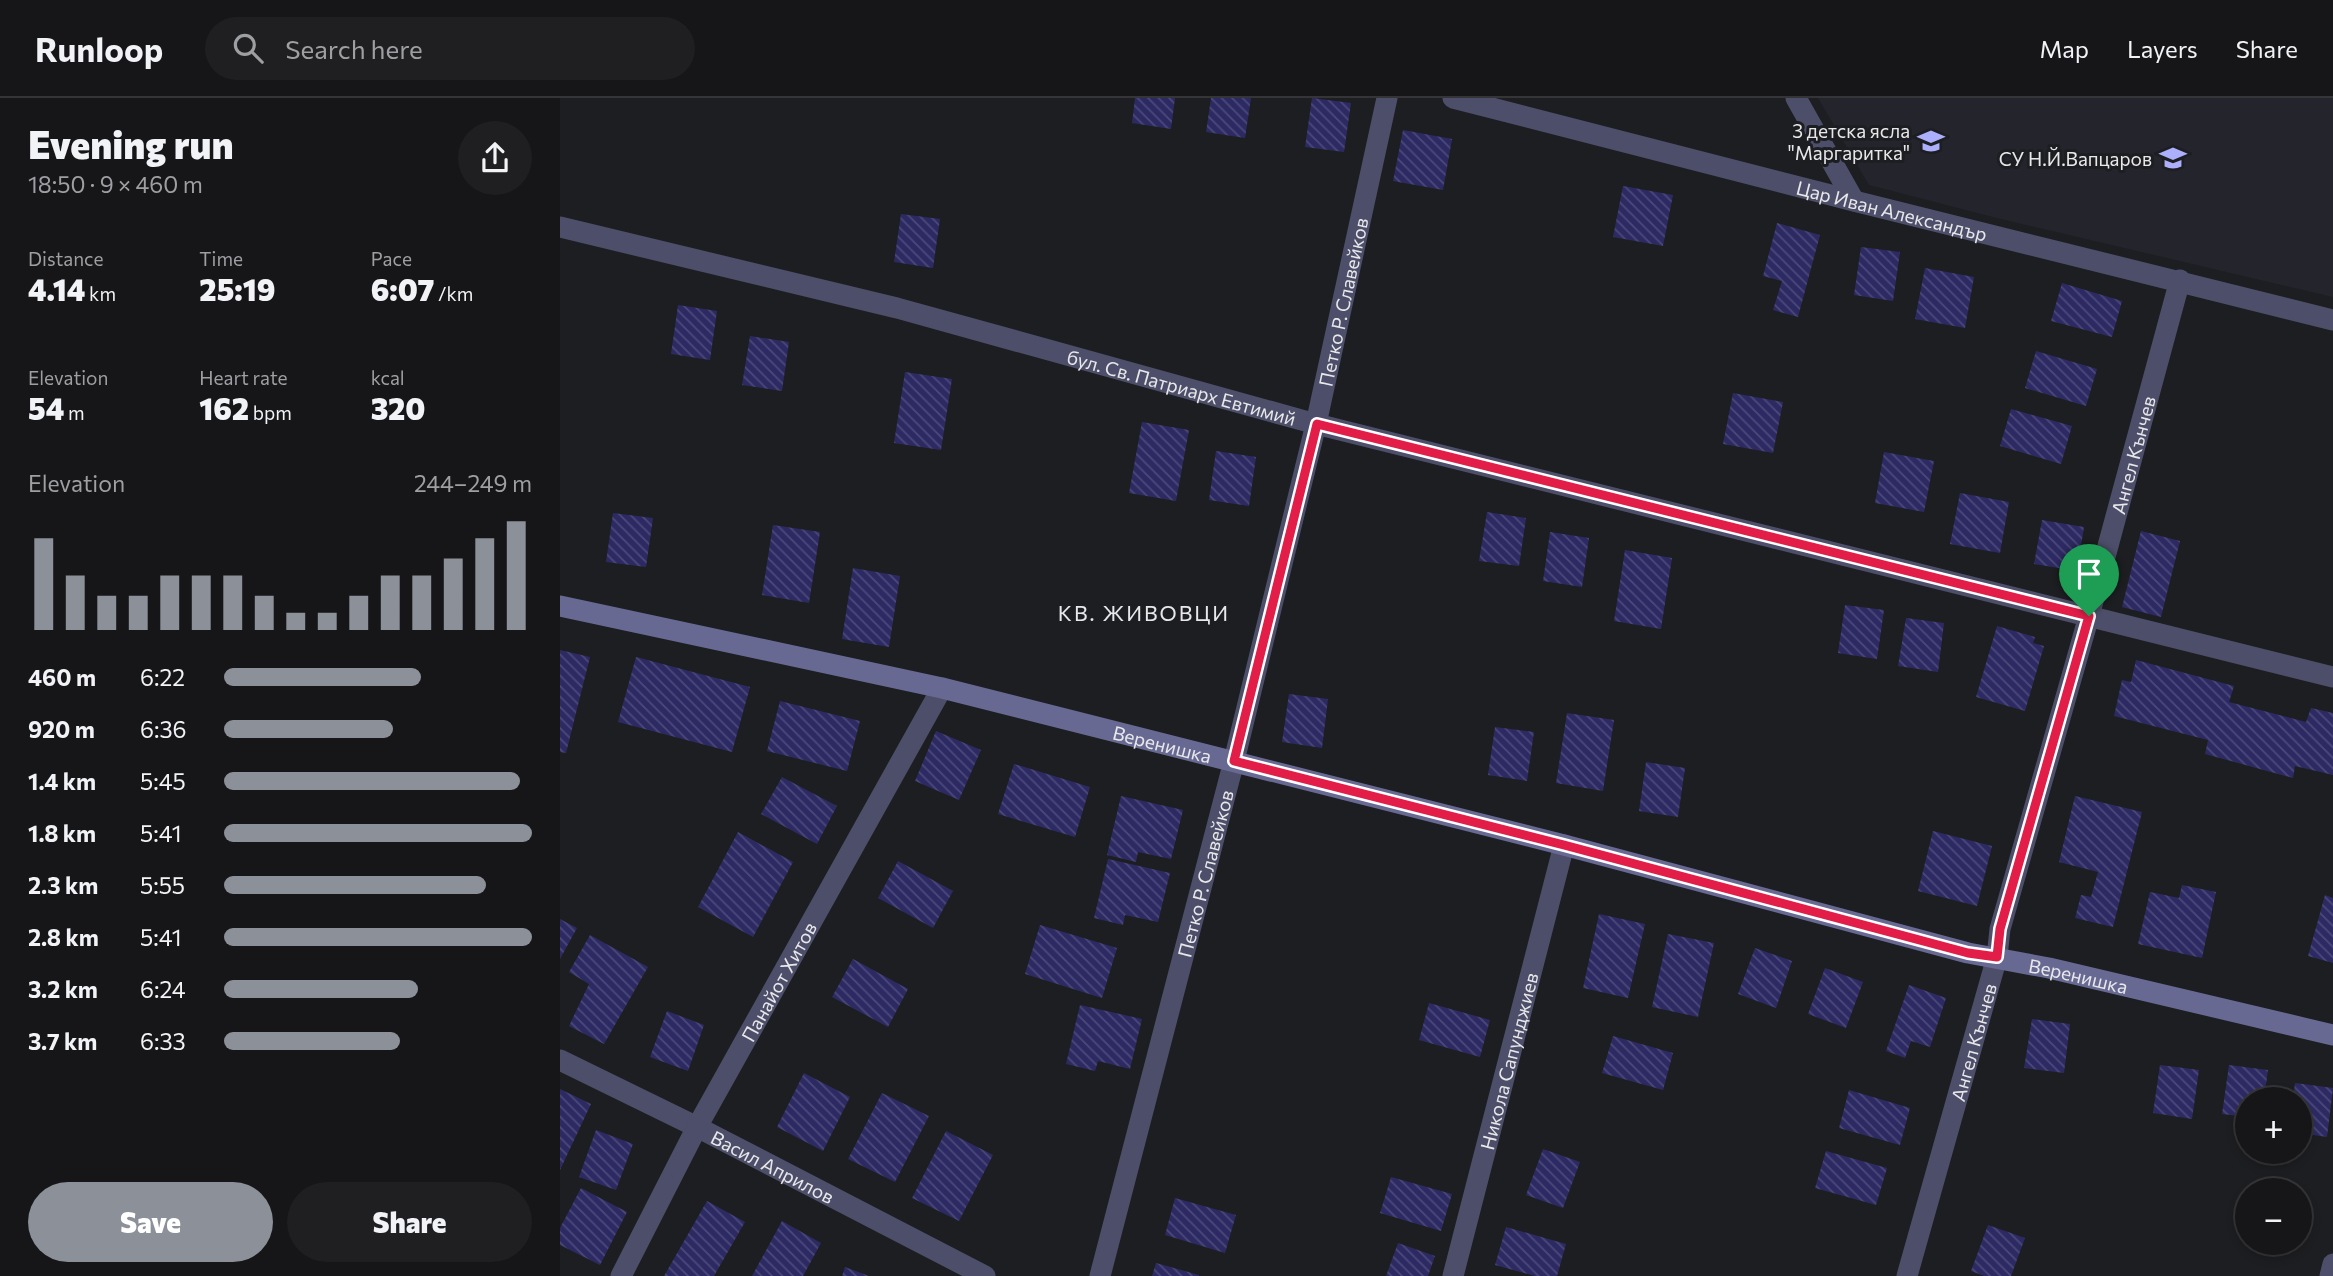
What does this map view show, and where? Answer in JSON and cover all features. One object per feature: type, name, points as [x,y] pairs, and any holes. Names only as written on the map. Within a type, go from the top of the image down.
[{"type":"main road","name":"Веренишка","points":[[560,606],[942,688],[1564,845],[1968,953],[1997,957],[2333,1035]]},
{"type":"street","name":"Петко Р. Славейков","points":[[1100,1276],[1234,761],[1317,424],[1387,98]]},
{"type":"street","name":"Цар Иван Александър","points":[[1453,98],[2333,320]]},
{"type":"street","points":[[1796,98],[1854,201]]},
{"type":"street","name":"бул. Св. Патриарх Евтимий","points":[[560,227],[897,308],[1317,424],[2333,677]]},
{"type":"street","name":"Ангел Кънчев","points":[[1907,1276],[1997,957],[2000,929],[2180,281]]},
{"type":"street","name":"Панайот Хитов","points":[[621,1276],[697,1127],[942,688]]},
{"type":"street","name":"Никола Сапунджиев","points":[[1453,1276],[1564,845]]},
{"type":"street","name":"Васил Априлов","points":[[560,1060],[697,1127],[985,1276]]},
{"type":"street","points":[[2330,1276],[2333,1265]]},
{"type":"shaded area","name":"СУ Н.Й.Вапцаров","points":[[1818,98],[2333,98],[2333,297],[1869,185]]},
{"type":"building","points":[[1135,98],[1175,98],[1171,129],[1132,123]]},
{"type":"building","points":[[1211,98],[1251,98],[1245,138],[1206,132]]},
{"type":"building","points":[[1312,98],[1351,103],[1344,152],[1305,147]]},
{"type":"building","points":[[1403,130],[1452,139],[1443,190],[1393,181]]},
{"type":"building","points":[[1623,186],[1673,195],[1663,246],[1613,237]]},
{"type":"building","points":[[901,214],[940,219],[933,268],[894,262]]},
{"type":"building","points":[[1777,223],[1820,235],[1798,317],[1773,310],[1782,281],[1763,276]]},
{"type":"building","points":[[1861,247],[1900,252],[1893,301],[1854,295]]},
{"type":"building","points":[[1925,268],[1974,277],[1965,328],[1915,319]]},
{"type":"building","points":[[2062,283],[2122,301],[2112,337],[2051,321]]},
{"type":"building","points":[[678,305],[717,311],[710,360],[671,354]]},
{"type":"building","points":[[750,336],[789,342],[782,391],[742,385]]},
{"type":"building","points":[[2036,351],[2097,369],[2086,406],[2025,388]]},
{"type":"building","points":[[905,372],[952,379],[941,450],[894,443]]},
{"type":"building","points":[[1733,393],[1783,402],[1773,453],[1723,444]]},
{"type":"building","points":[[2011,409],[2072,426],[2061,464],[2000,446]]},
{"type":"building","points":[[1142,422],[1189,430],[1176,501],[1129,493]]},
{"type":"building","points":[[1216,451],[1256,457],[1249,506],[1209,500]]},
{"type":"building","points":[[1884,452],[1934,461],[1924,512],[1875,503]]},
{"type":"building","points":[[1960,493],[2009,502],[2000,553],[1950,544]]},
{"type":"building","points":[[1487,512],[1526,518],[1519,566],[1479,561]]},
{"type":"building","points":[[613,513],[653,518],[646,567],[606,562]]},
{"type":"building","points":[[2042,520],[2084,527],[2077,571],[2034,564]]},
{"type":"building","points":[[773,525],[820,532],[809,603],[762,595]]},
{"type":"building","points":[[2141,531],[2180,541],[2161,617],[2122,607]]},
{"type":"building","points":[[1550,532],[1589,538],[1582,587],[1543,581]]},
{"type":"building","points":[[1625,550],[1672,558],[1661,629],[1614,621]]},
{"type":"building","points":[[853,568],[900,576],[889,647],[842,639]]},
{"type":"building","points":[[1845,605],[1884,610],[1877,659],[1838,653]]},
{"type":"building","points":[[1906,618],[1944,623],[1938,672],[1898,666]]},
{"type":"building","points":[[1997,626],[2035,637],[2033,643],[2044,646],[2025,711],[1976,697]]},
{"type":"building","points":[[560,650],[590,657],[566,753],[560,752]]},
{"type":"building","points":[[636,657],[750,687],[732,752],[618,722]]},
{"type":"building","points":[[2136,660],[2234,686],[2229,702],[2306,722],[2311,708],[2333,713],[2333,775],[2295,766],[2293,778],[2205,754],[2208,740],[2114,716],[2122,680],[2131,682]]},
{"type":"building","points":[[1289,694],[1328,699],[1322,748],[1282,742]]},
{"type":"building","points":[[780,701],[860,721],[847,771],[767,751]]},
{"type":"building","points":[[1567,713],[1614,720],[1603,791],[1556,783]]},
{"type":"building","points":[[1495,727],[1534,732],[1527,781],[1488,775]]},
{"type":"building","points":[[936,731],[981,750],[959,800],[915,781]]},
{"type":"building","points":[[1646,762],[1685,768],[1678,817],[1639,811]]},
{"type":"building","points":[[1014,764],[1090,787],[1075,837],[998,814]]},
{"type":"building","points":[[782,777],[837,806],[817,844],[761,814]]},
{"type":"building","points":[[1121,796],[1183,810],[1171,859],[1138,852],[1136,862],[1107,855]]},
{"type":"building","points":[[2075,796],[2142,812],[2113,927],[2075,918],[2081,895],[2091,897],[2098,872],[2059,862]]},
{"type":"building","points":[[1933,831],[1992,846],[1977,906],[1918,891]]},
{"type":"building","points":[[738,832],[793,862],[753,937],[698,907]]},
{"type":"building","points":[[1108,859],[1170,873],[1158,922],[1125,915],[1123,925],[1094,918]]},
{"type":"building","points":[[898,861],[953,891],[933,928],[878,898]]},
{"type":"building","points":[[2182,885],[2216,892],[2202,958],[2138,944],[2150,892],[2179,898]]},
{"type":"building","points":[[2325,895],[2333,898],[2333,963],[2308,956]]},
{"type":"building","points":[[1599,914],[1645,924],[1628,998],[1583,988]]},
{"type":"building","points":[[560,919],[577,928],[560,959]]},
{"type":"building","points":[[1040,925],[1117,948],[1102,998],[1025,974]]},
{"type":"building","points":[[1668,934],[1714,943],[1698,1017],[1652,1007]]},
{"type":"building","points":[[590,935],[648,967],[604,1044],[569,1026],[589,984],[569,972]]},
{"type":"building","points":[[1755,948],[1792,961],[1776,1008],[1738,994]]},
{"type":"building","points":[[853,959],[908,989],[888,1027],[832,997]]},
{"type":"building","points":[[1825,968],[1863,982],[1846,1028],[1808,1014]]},
{"type":"building","points":[[1909,985],[1946,998],[1930,1047],[1911,1041],[1905,1058],[1886,1051]]},
{"type":"building","points":[[1429,1003],[1490,1020],[1480,1057],[1419,1040]]},
{"type":"building","points":[[1080,1005],[1142,1019],[1130,1069],[1098,1061],[1095,1071],[1066,1064]]},
{"type":"building","points":[[667,1011],[704,1025],[688,1071],[650,1057]]},
{"type":"building","points":[[2032,1019],[2070,1024],[2064,1073],[2024,1068]]},
{"type":"building","points":[[1613,1036],[1673,1053],[1663,1090],[1602,1073]]},
{"type":"building","points":[[2160,1065],[2199,1070],[2192,1119],[2153,1113]]},
{"type":"building","points":[[2229,1065],[2268,1070],[2266,1087],[2235,1087],[2235,1116],[2222,1114]]},
{"type":"building","points":[[804,1073],[850,1097],[823,1151],[777,1127]]},
{"type":"building","points":[[2295,1083],[2333,1088],[2327,1137],[2312,1135],[2312,1087],[2294,1087]]},
{"type":"building","points":[[560,1089],[591,1104],[560,1170]]},
{"type":"building","points":[[1849,1090],[1910,1108],[1900,1145],[1839,1128]]},
{"type":"building","points":[[882,1093],[929,1116],[895,1182],[848,1159]]},
{"type":"building","points":[[596,1130],[633,1144],[616,1190],[579,1177]]},
{"type":"building","points":[[946,1131],[993,1155],[959,1221],[912,1198]]},
{"type":"building","points":[[1543,1149],[1580,1162],[1563,1208],[1526,1195]]},
{"type":"building","points":[[1826,1151],[1887,1168],[1876,1205],[1815,1188]]},
{"type":"building","points":[[1391,1177],[1452,1194],[1441,1231],[1380,1213]]},
{"type":"building","points":[[581,1188],[627,1212],[600,1265],[560,1245],[560,1228]]},
{"type":"building","points":[[1175,1198],[1236,1215],[1225,1253],[1165,1235]]},
{"type":"building","points":[[707,1201],[745,1222],[714,1276],[664,1276]]},
{"type":"building","points":[[782,1221],[821,1243],[803,1276],[752,1276]]},
{"type":"building","points":[[1988,1225],[2025,1238],[2011,1276],[1984,1276],[1971,1271]]},
{"type":"building","points":[[1506,1227],[1566,1244],[1557,1276],[1535,1276],[1495,1265]]},
{"type":"building","points":[[1398,1243],[1435,1256],[1428,1276],[1386,1276]]},
{"type":"building","points":[[1156,1263],[1199,1275],[1199,1276],[1152,1276]]},
{"type":"building","points":[[845,1267],[869,1276],[842,1276]]},
{"type":"place","name":"3 детска ясла \"Маргаритка\"","points":[[1931,141]]},
{"type":"place","name":"СУ Н.Й.Вапцаров","points":[[2173,158]]},
{"type":"district","name":"КВ. ЖИВОВЦИ","points":[[1144,612]]},
{"type":"route","points":[[1317,424],[2089,616],[2000,929],[1997,957],[1968,953],[1564,845],[1234,761],[1317,424]]}]
